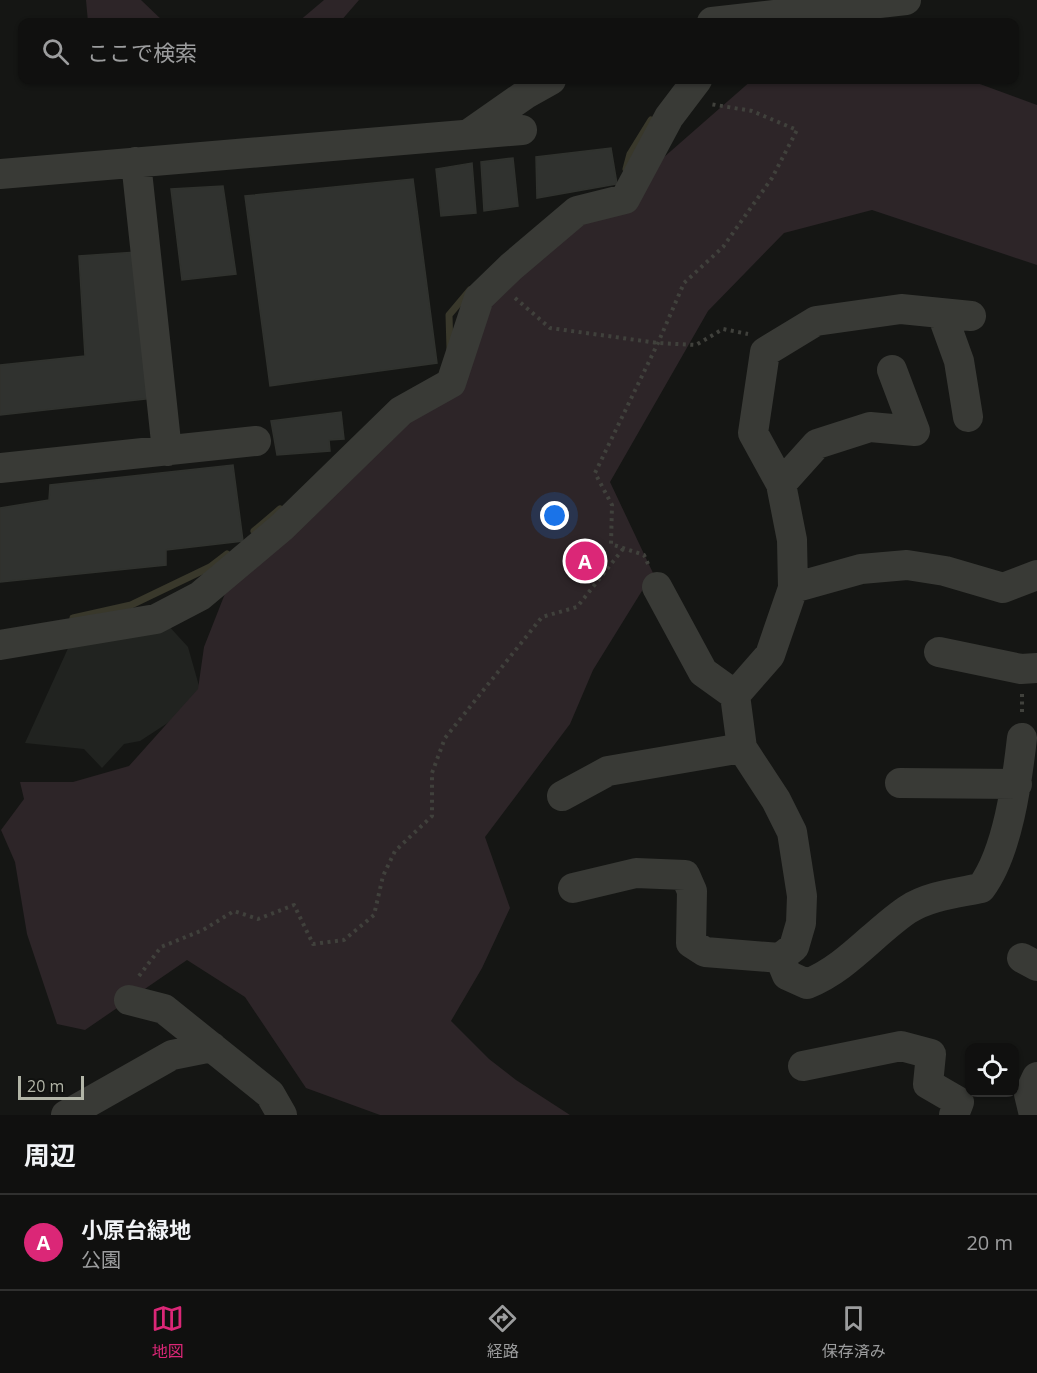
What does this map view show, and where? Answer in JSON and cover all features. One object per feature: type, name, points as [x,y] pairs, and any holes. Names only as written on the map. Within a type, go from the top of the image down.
[{"type":"street","points":[[772,18],[906,0]]},
{"type":"street","points":[[468,134],[525,94],[544,84]]},
{"type":"street","points":[[0,645],[156,619],[200,596],[282,527],[401,411],[451,383],[479,298],[577,211],[625,199],[664,126],[690,88]]},
{"type":"street","points":[[0,174],[522,130]]},
{"type":"street","points":[[136,162],[167,451]]},
{"type":"street","points":[[735,695],[770,655],[793,588],[792,540],[781,484],[753,433],[765,352],[816,321],[901,309],[971,316]]},
{"type":"street","points":[[942,314],[959,361],[968,417]]},
{"type":"street","points":[[781,484],[817,444],[870,427],[915,431],[892,370]]},
{"type":"street","points":[[0,468],[256,441]]},
{"type":"street","points":[[793,588],[861,569],[907,565],[945,571],[1003,588],[1037,575]]},
{"type":"street","points":[[573,888],[636,873],[685,875],[692,891],[691,943],[705,952],[780,958],[794,947],[801,923],[802,896],[792,832],[776,800],[742,748],[735,695],[703,672],[657,587]]},
{"type":"street","points":[[939,652],[1029,668]]},
{"type":"street","points":[[780,958],[787,975],[807,984],[829,975],[907,910],[924,901],[981,888],[993,872],[1017,784],[1022,738]]},
{"type":"street","points":[[562,796],[608,771],[742,748]]},
{"type":"street","points":[[900,783],[1017,784]]},
{"type":"street","points":[[129,1000],[164,1009],[270,1094],[282,1115]]},
{"type":"street","points":[[803,1066],[901,1046],[931,1054],[928,1084],[959,1102],[954,1115]]},
{"type":"street","points":[[66,1115],[172,1055],[212,1047]]},
{"type":"street","points":[[1034,1115],[1029,1094],[1037,1077]]},
{"type":"path","points":[[657,587],[644,555],[611,544],[612,505],[595,473],[658,343],[684,283],[723,247],[772,178],[797,130],[690,88]]},
{"type":"path","points":[[496,281],[550,328],[658,343],[696,345],[723,329],[741,331],[777,345]]},
{"type":"path","points":[[129,1000],[141,972],[161,947],[202,930],[234,911],[258,919],[294,904],[313,944],[344,940],[374,915],[383,876],[395,851],[432,816],[432,773],[445,738],[542,617],[577,607],[623,549]]},
{"type":"path","points":[[1022,738],[1029,668]]},
{"type":"shaded area","points":[[86,0],[141,0],[160,18],[88,18]]},
{"type":"shaded area","points":[[324,0],[359,0],[343,18],[303,18]]},
{"type":"shaded area","points":[[747,84],[980,84],[1037,105],[1037,265],[872,210],[784,233],[708,311],[610,482],[653,573],[593,670],[570,724],[485,837],[510,908],[482,968],[451,1021],[489,1059],[516,1080],[570,1115],[380,1115],[306,1088],[245,997],[187,960],[85,1030],[57,1024],[27,934],[15,862],[1,830],[24,799],[20,782],[73,782],[129,766],[198,689],[204,647],[228,586],[447,367],[480,287],[631,186]]},
{"type":"shaded area","points":[[166,623],[188,647],[203,700],[140,741],[124,744],[102,768],[84,749],[25,743],[70,644]]},
{"type":"building","points":[[611,148],[617,184],[537,198],[536,157]]},
{"type":"building","points":[[513,158],[518,206],[484,211],[481,162]]},
{"type":"building","points":[[472,163],[476,213],[441,216],[436,169]]},
{"type":"building","points":[[413,179],[437,363],[270,386],[245,196]]},
{"type":"building","points":[[223,186],[236,274],[182,280],[171,189]]},
{"type":"building","points":[[137,252],[154,398],[0,415],[0,365],[85,356],[79,256]]},
{"type":"building","points":[[341,412],[344,439],[329,440],[330,451],[277,455],[271,421]]},
{"type":"building","points":[[233,465],[243,541],[166,550],[166,565],[0,582],[0,508],[49,500],[50,485]]},
{"type":"waterway","points":[[626,169],[630,154],[651,120]]},
{"type":"waterway","points":[[450,349],[449,315],[470,290]]},
{"type":"waterway","points":[[254,531],[280,509]]},
{"type":"waterway","points":[[73,618],[131,605],[210,567],[227,554]]},
{"type":"place","name":"小原台緑地","points":[[585,561]]}]
